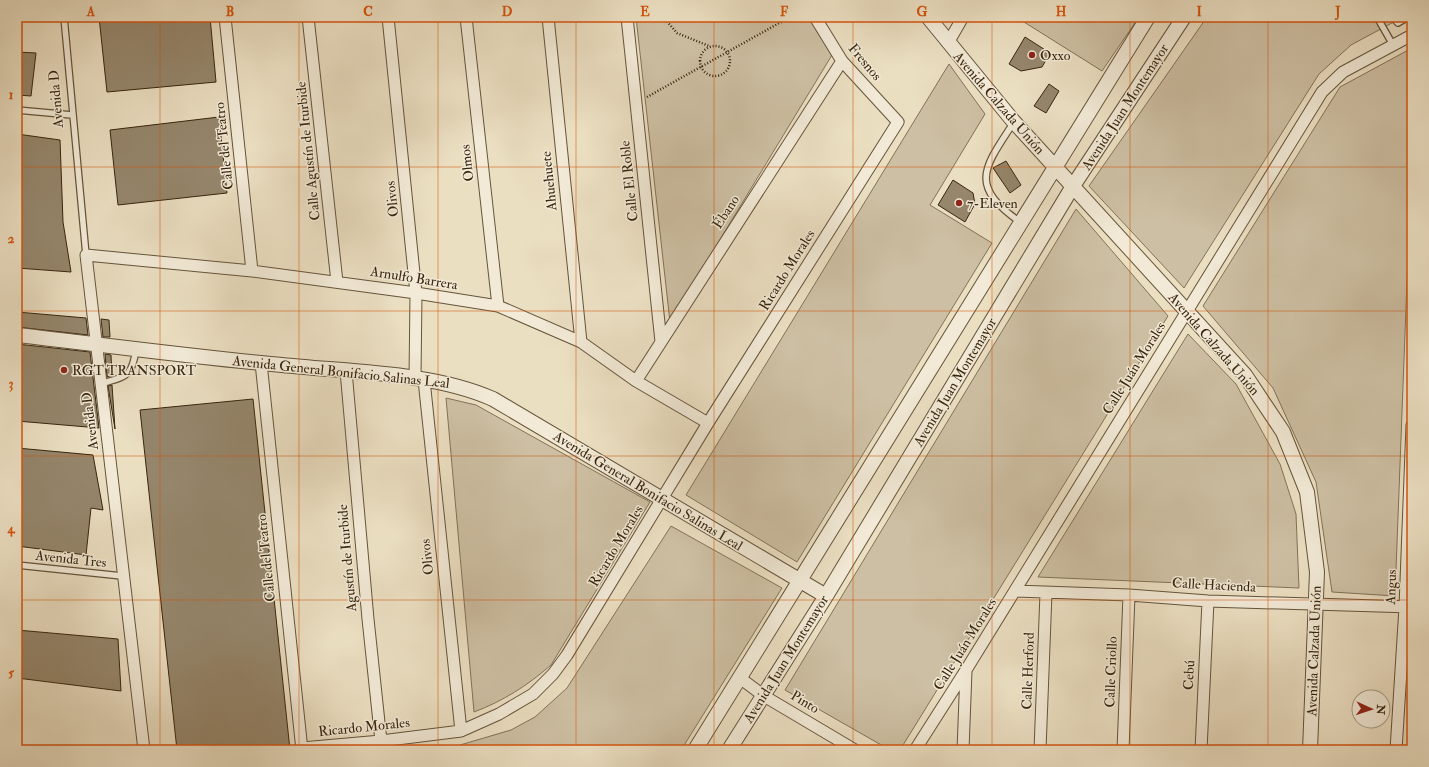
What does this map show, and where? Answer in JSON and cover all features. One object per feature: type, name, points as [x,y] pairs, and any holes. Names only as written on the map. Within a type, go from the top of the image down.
[{"type":"street","name":"Calle del Teatro","points":[[225,17],[252,271]]},
{"type":"street","name":"Calle Agustín de Iturbide","points":[[308,17],[337,282]]},
{"type":"street","name":"Olivos","points":[[388,17],[416,293],[419,379],[461,731]]},
{"type":"street","name":"Olmos","points":[[466,17],[498,306]]},
{"type":"street","name":"Ahuehuete","points":[[548,17],[580,342]]},
{"type":"street","name":"Calle El Roble","points":[[627,17],[661,342]]},
{"type":"street","name":"Fresnos","points":[[815,17],[842,61],[898,122]]},
{"type":"street","name":"Avenida Calzada Unión","points":[[928,17],[1014,122],[1245,375],[1274,418],[1290,449],[1307,492],[1317,572],[1310,750]]},
{"type":"street","points":[[948,43],[963,17]]},
{"type":"street","name":"Avenida Juan Montemayor","points":[[695,750],[1148,17]]},
{"type":"street","name":"Avenida Juan Montemayor","points":[[729,750],[826,596],[1073,186],[1184,17]]},
{"type":"street","name":"Calle Juán Morales","points":[[915,750],[1015,591],[1322,92],[1343,72],[1412,35]]},
{"type":"street","name":"Ébano","points":[[636,381],[842,61]]},
{"type":"street","name":"Ricardo Morales","points":[[302,749],[461,731],[517,704],[533,694],[550,678],[567,655],[708,423],[898,122]]},
{"type":"street","name":"Arnulfo Barrera","points":[[86,255],[252,271],[416,293],[498,306],[580,342],[636,381],[708,423]]},
{"type":"street","name":"Avenida D","points":[[86,255],[122,576],[144,750]]},
{"type":"street","name":"Avenida General Bonifacio Salinas Leal","points":[[17,335],[261,363],[419,379],[456,385],[493,399],[826,596]]},
{"type":"street","name":"Calle del Teatro","points":[[261,363],[302,749]]},
{"type":"street","name":"Agustín de Iturbide","points":[[346,371],[368,619],[381,741]]},
{"type":"street","name":"Angus","points":[[1396,750],[1408,607],[1412,425]]},
{"type":"street","name":"Calle Hacienda","points":[[1015,591],[1129,595],[1208,601],[1316,603],[1408,607]]},
{"type":"street","name":"Calle Herford","points":[[1040,750],[1046,593]]},
{"type":"street","name":"Calle Criollo","points":[[1124,750],[1129,595]]},
{"type":"street","name":"Cebú","points":[[1201,750],[1208,601]]},
{"type":"street","points":[[963,750],[966,670]]},
{"type":"street","name":"Pinto","points":[[740,678],[764,696],[856,750]]},
{"type":"lane","name":"Avenida D","points":[[64,17],[86,255]]},
{"type":"lane","points":[[1377,17],[1393,45]]},
{"type":"lane","points":[[1392,17],[1398,23],[1408,17]]},
{"type":"lane","points":[[17,110],[72,115]]},
{"type":"lane","points":[[1014,122],[992,156],[986,178],[988,190],[996,202],[1020,222]]},
{"type":"lane","points":[[100,384],[123,377],[129,372],[133,368],[136,349]]},
{"type":"lane","name":"Avenida Tres","points":[[17,565],[122,576]]},
{"type":"path","points":[[663,17],[677,34],[710,46],[720,46],[727,52],[731,58],[730,64],[725,73],[721,76],[710,76],[701,67],[702,54],[710,46]]},
{"type":"path","points":[[636,103],[790,17]]},
{"type":"shaded area","points":[[636,17],[811,17],[832,55],[670,322]]},
{"type":"shaded area","points":[[1016,17],[1139,17],[1102,71]]},
{"type":"shaded area","points":[[1207,17],[1403,17],[1351,45],[1319,74],[1184,288],[1089,186]]},
{"type":"shaded area","points":[[1412,48],[1412,150],[1395,596],[1332,592],[1316,482],[1273,388],[1203,306],[1340,87]]},
{"type":"shaded area","points":[[949,64],[985,114],[930,205],[992,243],[797,562],[686,495]]},
{"type":"shaded area","points":[[1076,209],[1168,316],[900,750],[890,750],[785,690]]},
{"type":"shaded area","points":[[1188,334],[1236,384],[1280,464],[1296,514],[1299,588],[1038,577]]},
{"type":"shaded area","points":[[446,398],[476,405],[650,502],[551,665],[533,680],[514,692],[495,703],[474,712]]},
{"type":"shaded area","points":[[671,526],[782,588],[681,750],[460,750],[460,745],[511,730],[535,717],[567,688]]},
{"type":"building","points":[[99,17],[210,17],[216,82],[107,92]]},
{"type":"building","points":[[1025,37],[1050,53],[1042,67],[1021,71],[1009,64]]},
{"type":"building","points":[[17,52],[36,53],[31,96],[17,95]]},
{"type":"building","points":[[1049,84],[1059,91],[1046,113],[1034,106]]},
{"type":"building","points":[[219,117],[227,193],[118,205],[110,130]]},
{"type":"building","points":[[17,134],[60,140],[63,222],[71,272],[17,268]]},
{"type":"building","name":"7-Eleven","points":[[1006,161],[1021,185],[1010,193],[993,168]]},
{"type":"building","points":[[953,180],[973,193],[975,204],[965,222],[938,205]]},
{"type":"building","points":[[17,312],[86,318],[88,335],[17,327]]},
{"type":"building","points":[[101,319],[109,320],[110,337],[103,337]]},
{"type":"building","points":[[17,344],[90,352],[99,428],[17,421]]},
{"type":"building","points":[[105,354],[111,355],[112,376],[107,377]]},
{"type":"building","points":[[112,385],[115,429],[108,386]]},
{"type":"building","points":[[253,399],[290,750],[177,750],[140,410]]},
{"type":"building","points":[[17,448],[93,455],[103,510],[91,508],[86,555],[17,546]]},
{"type":"building","points":[[17,630],[118,639],[121,691],[17,678]]},
{"type":"place","name":"Oxxo","points":[[1032,55]]},
{"type":"place","name":"7-Eleven","points":[[959,203]]},
{"type":"place","name":"RGT TRANSPORT","points":[[64,370]]}]
